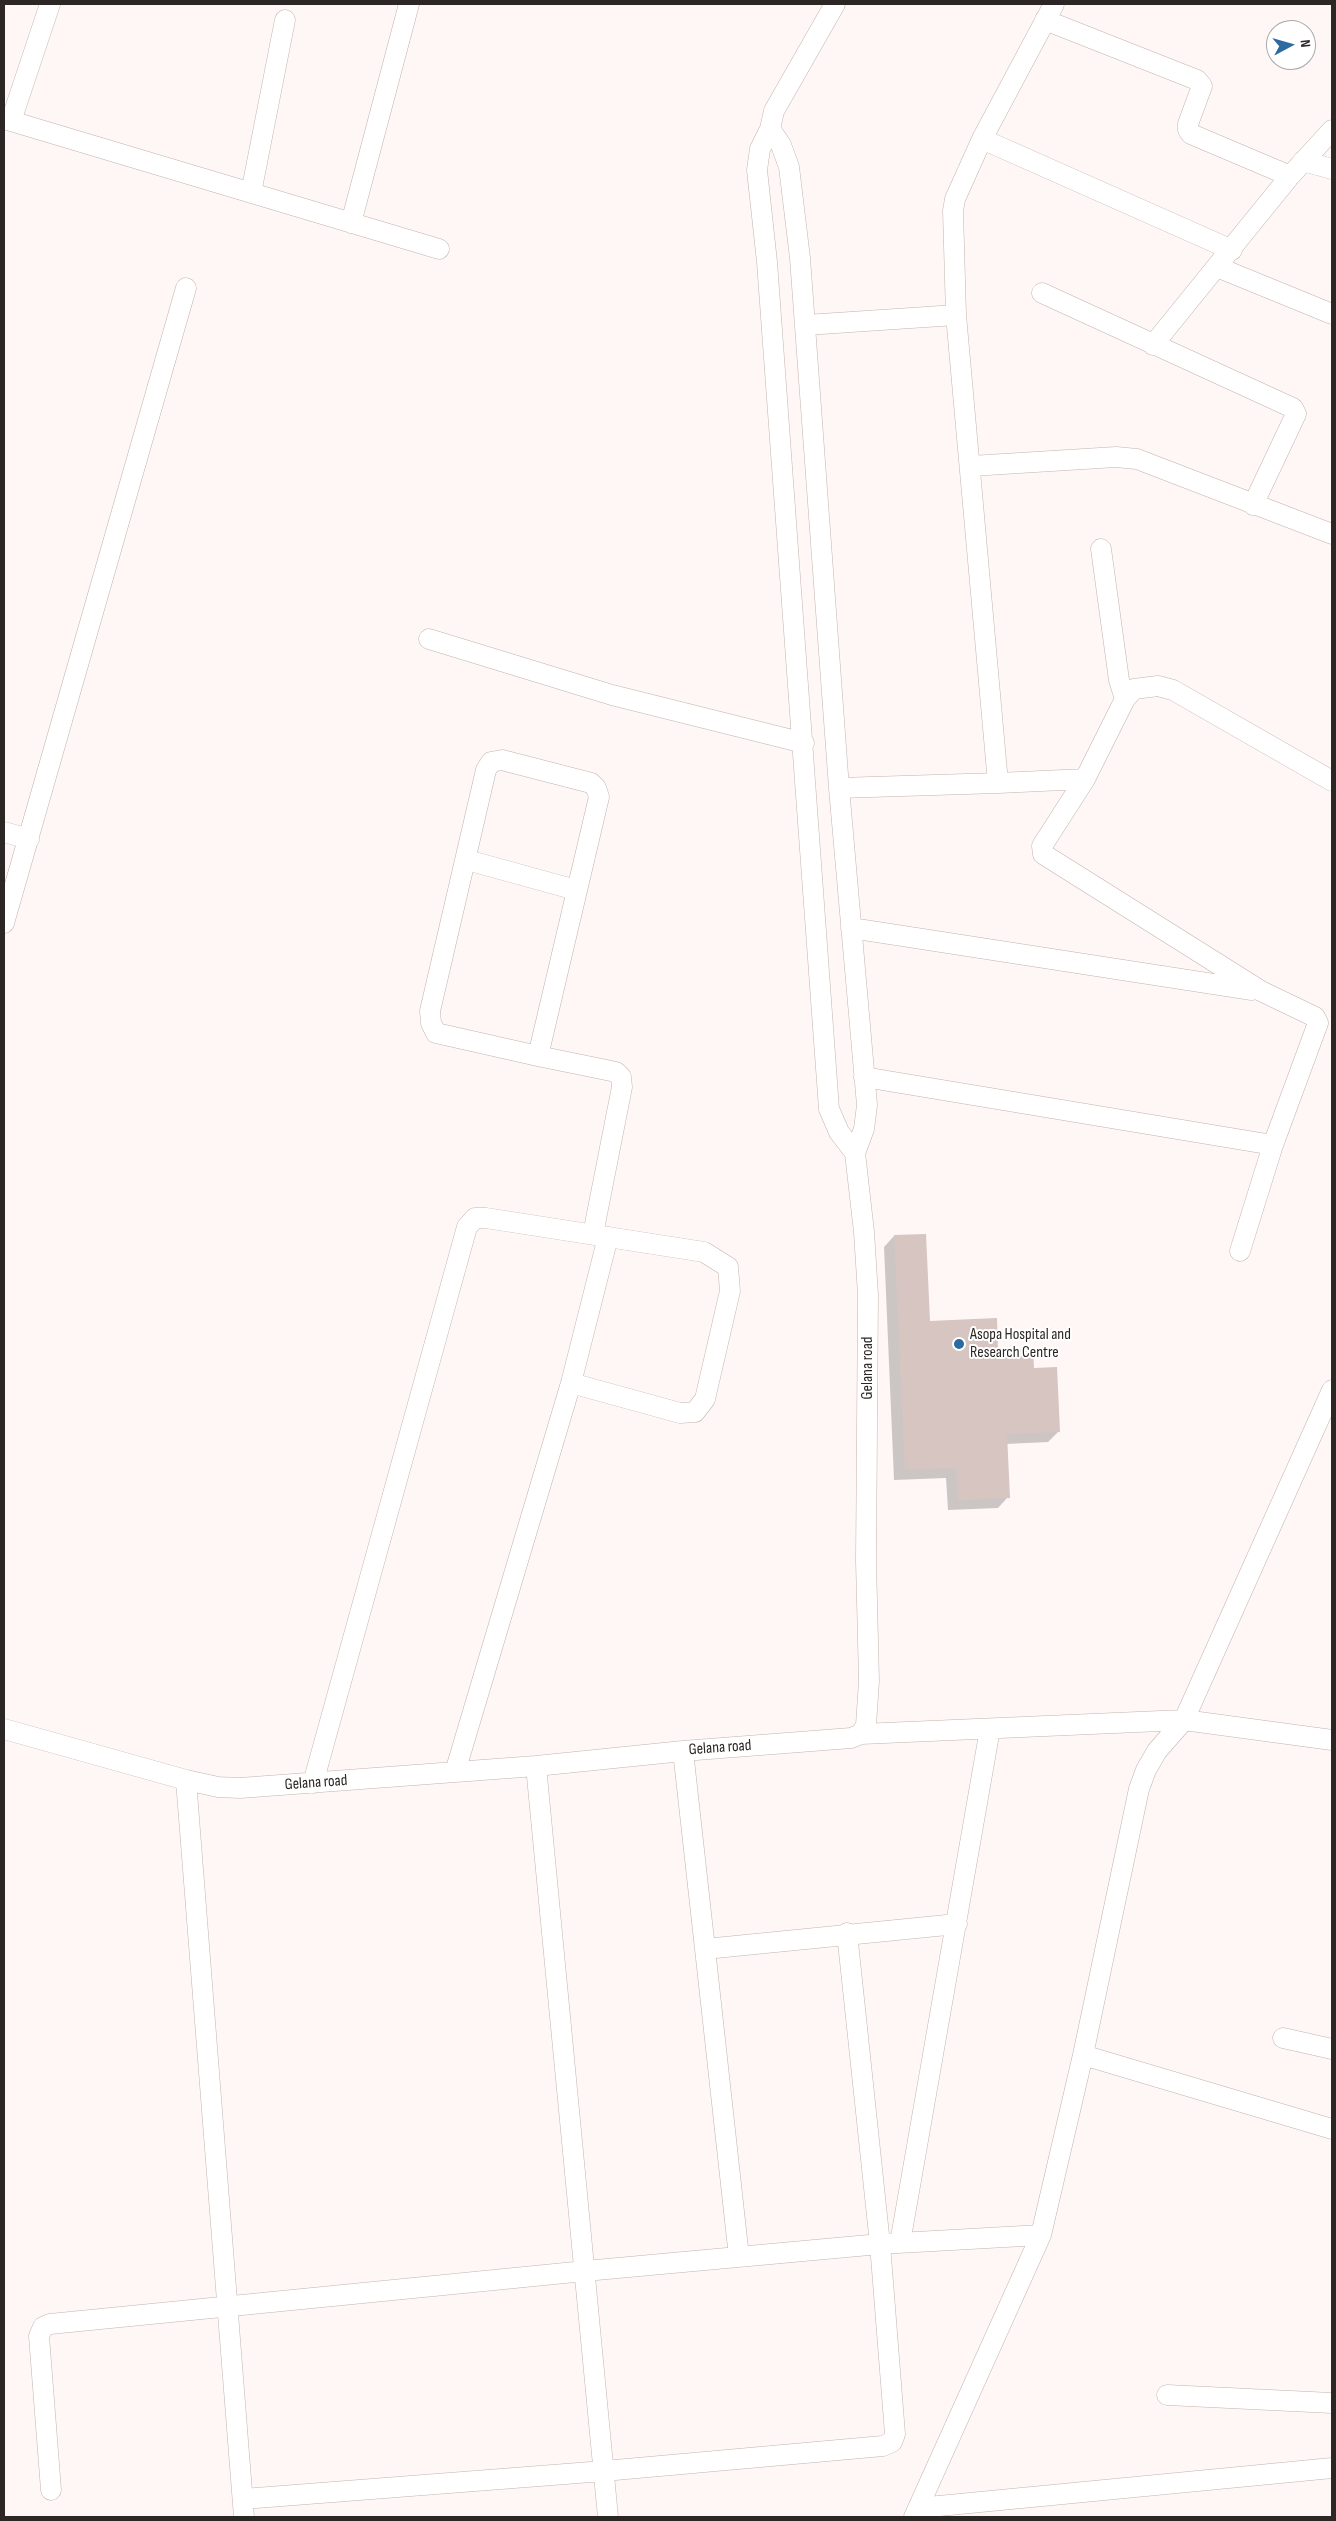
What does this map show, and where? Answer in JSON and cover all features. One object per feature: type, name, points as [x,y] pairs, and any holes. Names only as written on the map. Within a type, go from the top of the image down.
[{"type":"street","points":[[50,4],[7,120],[439,250]]},
{"type":"street","points":[[351,223],[409,4]]},
{"type":"street","points":[[835,4],[774,111],[770,129],[760,149],[757,170],[767,262],[804,743],[829,1109],[839,1132],[855,1153]]},
{"type":"street","points":[[998,783],[956,315],[954,205],[982,139],[1050,12],[1197,80],[1202,86],[1188,124],[1188,130],[1192,134],[1290,176]]},
{"type":"street","points":[[251,193],[285,20]]},
{"type":"street","points":[[770,129],[781,145],[789,167],[806,325],[840,788],[867,1105],[864,1129],[855,1153]]},
{"type":"street","points":[[1154,345],[1290,176],[1332,130]]},
{"type":"street","points":[[982,139],[1232,250]]},
{"type":"street","points":[[1303,161],[1332,170]]},
{"type":"street","points":[[767,262],[800,258]]},
{"type":"street","points":[[1217,267],[1332,314]]},
{"type":"street","points":[[4,923],[186,288]]},
{"type":"street","points":[[1042,293],[1293,408],[1296,414],[1254,505]]},
{"type":"street","points":[[806,325],[956,315]]},
{"type":"street","points":[[971,466],[1087,458],[1137,459],[1332,534]]},
{"type":"street","points":[[1100,549],[1119,680],[1125,698]]},
{"type":"street","points":[[429,639],[612,695],[804,743]]},
{"type":"street","points":[[1240,1251],[1273,1145],[1318,1023],[1315,1017],[1261,991],[1043,854],[1042,846],[1085,779],[1125,698],[1134,689],[1158,686],[1174,690],[1332,781]]},
{"type":"street","points":[[455,1772],[571,1383],[601,1236],[622,1087],[621,1077],[616,1072],[538,1056],[436,1033],[431,1023],[430,1011],[467,860],[486,770],[491,762],[502,760],[590,783],[596,788],[599,797],[538,1056]]},
{"type":"street","points":[[840,788],[1085,779]]},
{"type":"street","points":[[4,832],[29,839]]},
{"type":"street","points":[[467,860],[576,890]]},
{"type":"street","points":[[851,928],[1261,991]]},
{"type":"street","points":[[864,1076],[1273,1145]]},
{"type":"street","name":"Gelana road","points":[[4,1729],[186,1780],[218,1787],[240,1788],[536,1766],[684,1751],[851,1738],[861,1734],[866,1725],[869,1681],[866,1561],[868,1295],[864,1232],[855,1153]]},
{"type":"street","points":[[313,1783],[467,1228],[475,1218],[486,1218],[704,1252],[728,1267],[730,1291],[705,1399],[694,1412],[680,1412],[571,1383]]},
{"type":"street","points":[[916,2513],[1041,2235],[1139,1789],[1146,1770],[1156,1752],[1184,1720],[1332,1390]]},
{"type":"street","points":[[861,1734],[1184,1720],[1332,1740]]},
{"type":"street","points":[[890,2244],[957,1924],[990,1729]]},
{"type":"street","points":[[684,1751],[739,2257]]},
{"type":"street","points":[[536,1766],[608,2517]]},
{"type":"street","points":[[186,1780],[244,2508],[604,2471],[883,2446],[892,2442],[895,2434],[890,2244],[847,1933]]},
{"type":"street","points":[[705,1949],[847,1933],[957,1924]]},
{"type":"street","points":[[1283,2038],[1332,2050]]},
{"type":"street","points":[[1082,2055],[1332,2129]]},
{"type":"street","points":[[51,2490],[39,2336],[43,2327],[50,2324],[228,2305],[739,2257],[890,2244],[1041,2235]]},
{"type":"street","points":[[1167,2395],[1332,2403]]},
{"type":"street","points":[[916,2513],[1332,2468]]},
{"type":"building","points":[[926,1234],[930,1321],[997,1318],[998,1350],[1033,1349],[1034,1368],[1057,1367],[1060,1432],[1007,1434],[1010,1498],[958,1500],[956,1468],[905,1470],[894,1235]]},
{"type":"place","name":"Asopa Hospital and Research Centre","points":[[959,1344]]}]
